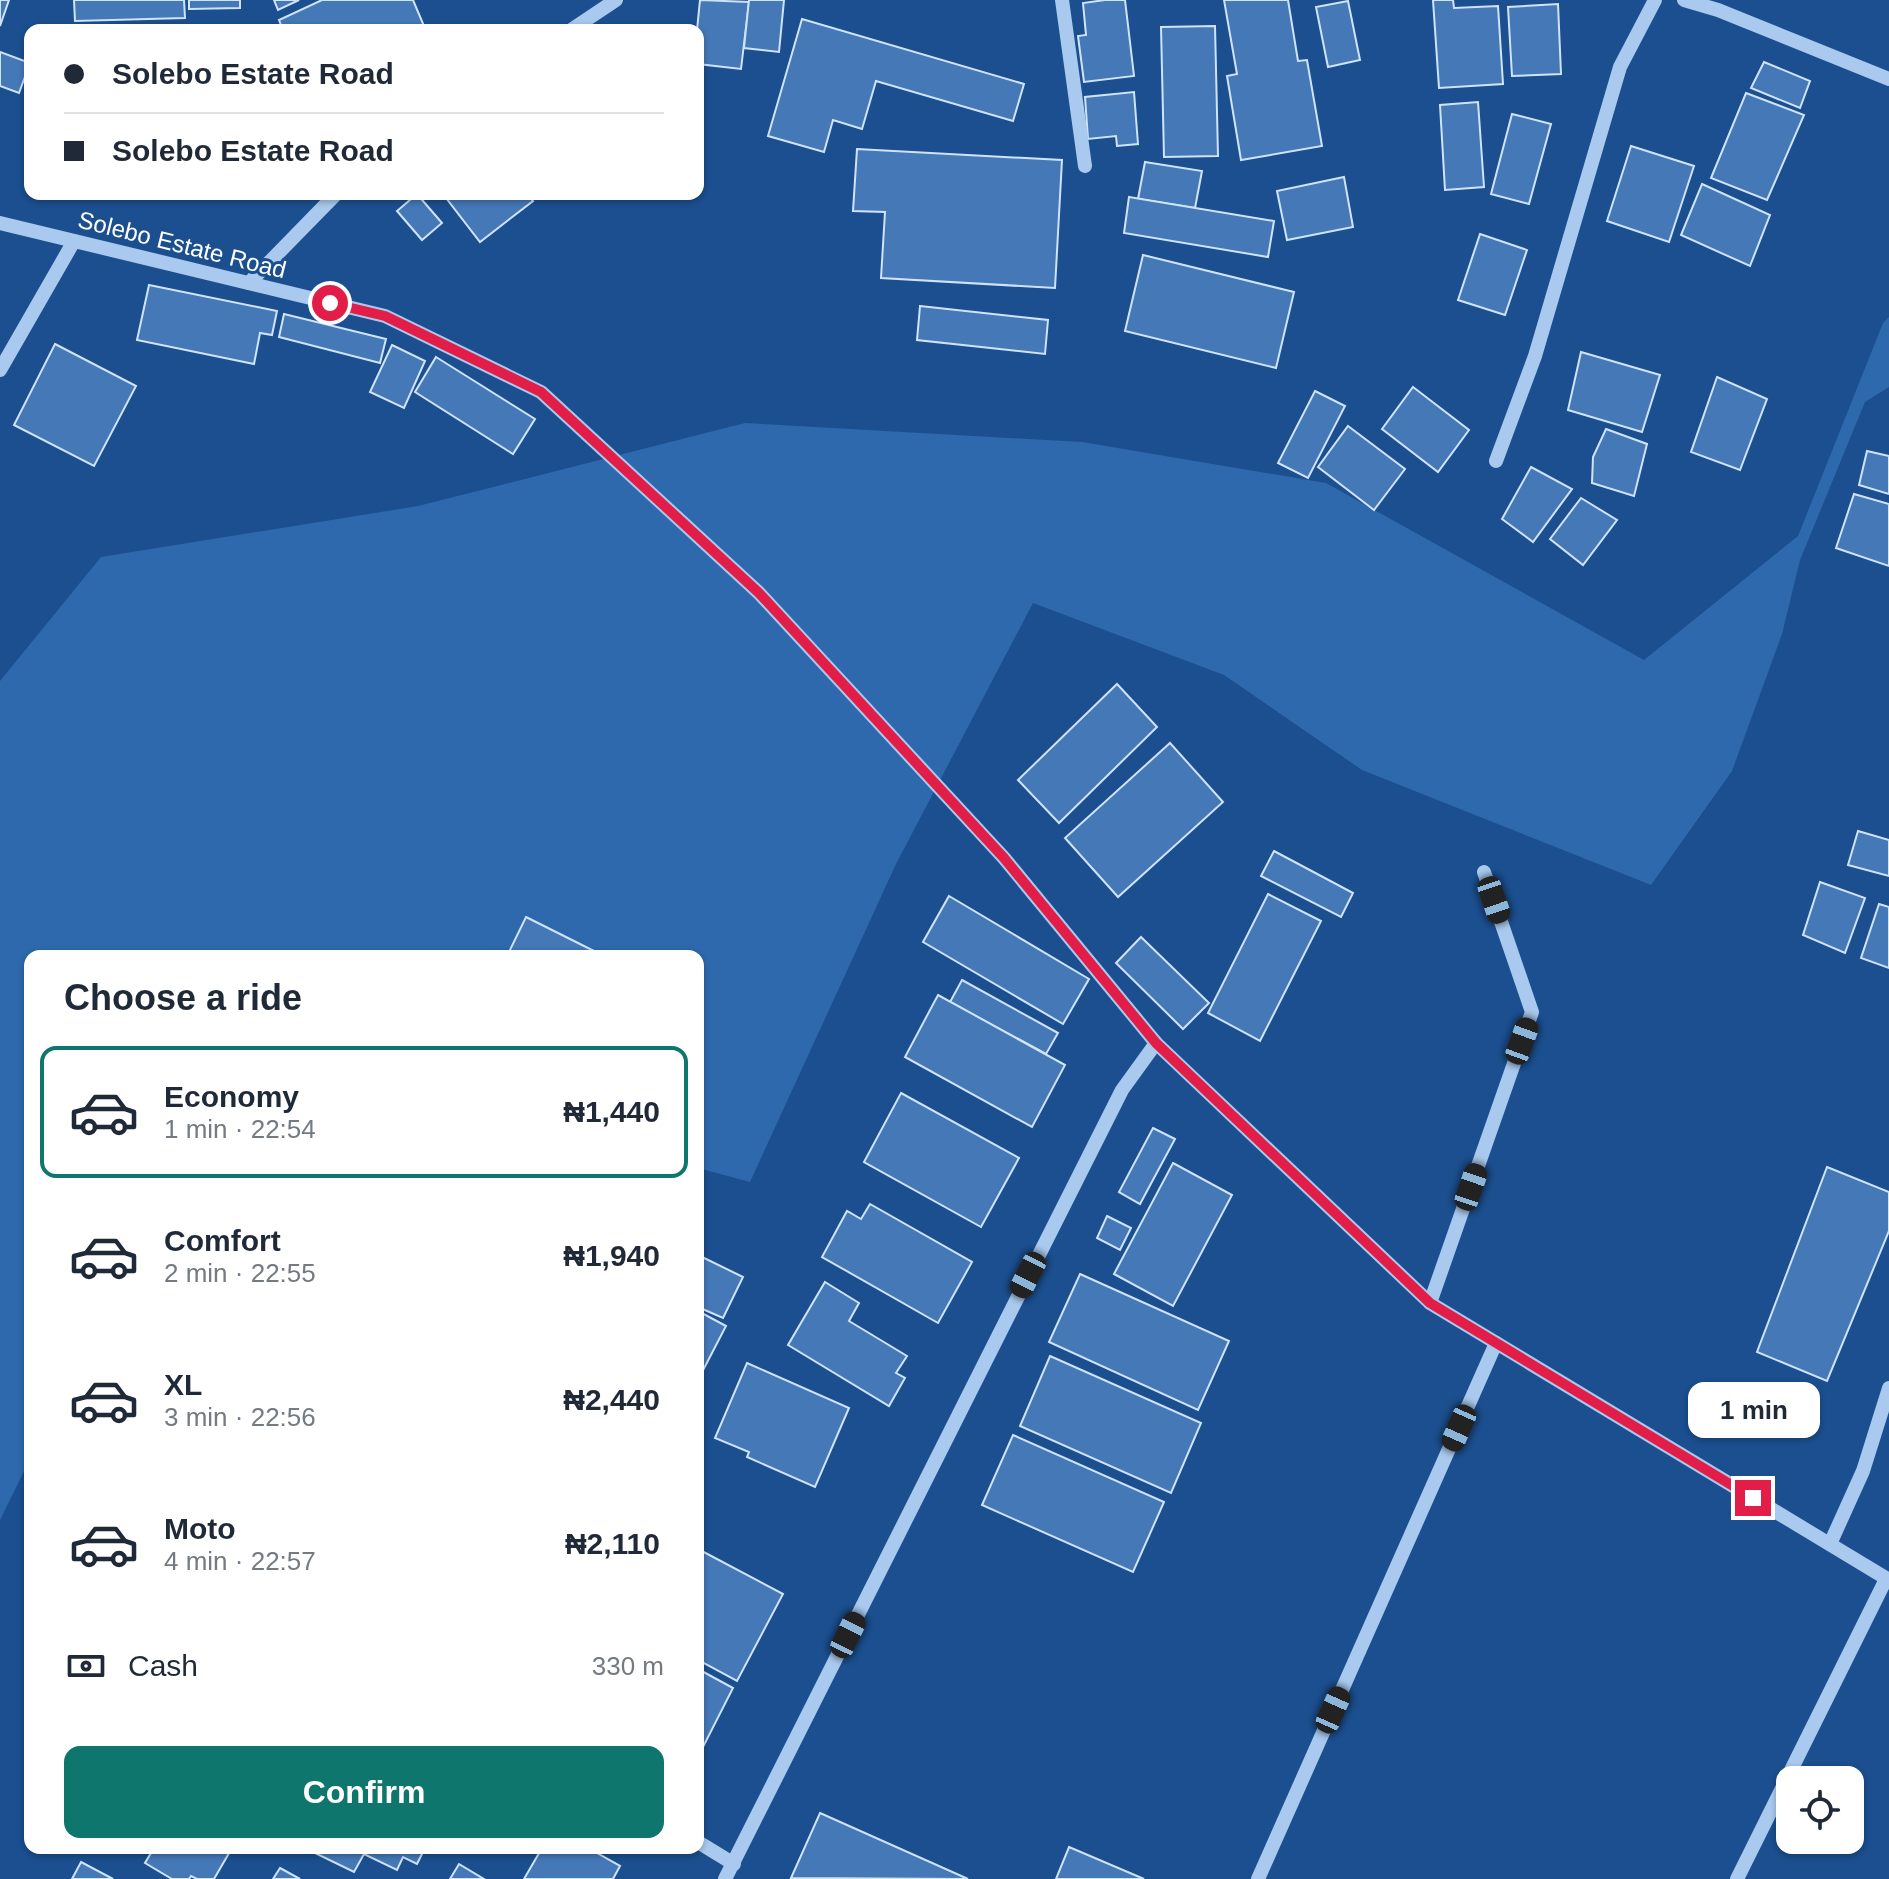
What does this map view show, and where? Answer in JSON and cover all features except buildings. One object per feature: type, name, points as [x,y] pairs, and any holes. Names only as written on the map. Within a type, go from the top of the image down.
[{"type":"street","points":[[580,24],[616,0]]},
{"type":"street","points":[[1062,0],[1085,166]]},
{"type":"street","points":[[1496,461],[1535,356],[1620,67],[1655,0]]},
{"type":"street","points":[[1684,0],[1718,5],[1889,79]]},
{"type":"street","points":[[249,283],[330,200]]},
{"type":"street","name":"Solebo Estate Road","points":[[0,223],[385,316],[541,392],[759,593],[1004,858],[1156,1043],[1430,1303],[1887,1580]]},
{"type":"street","points":[[0,370],[74,241]]},
{"type":"street","points":[[1430,1303],[1532,1012],[1484,872]]},
{"type":"street","points":[[725,1879],[1122,1090],[1156,1043]]},
{"type":"street","points":[[1258,1879],[1496,1343]]},
{"type":"street","points":[[1830,1544],[1863,1471],[1889,1388]]},
{"type":"street","points":[[1737,1879],[1887,1580]]},
{"type":"street","points":[[704,1846],[734,1864]]},
{"type":"shaded area","points":[[1889,317],[1889,387],[1865,402],[1800,560],[1782,634],[1732,771],[1651,885],[1362,770],[1224,675],[1033,603],[896,864],[750,1182],[704,1170],[704,950],[24,950],[24,1471],[0,1520],[0,681],[101,557],[418,506],[745,423],[1082,442],[1326,483],[1644,660],[1798,536],[1883,323]]},
{"type":"route","points":[[330,303],[385,316],[541,392],[759,593],[1004,858],[1156,1043],[1430,1303],[1753,1498]]}]
